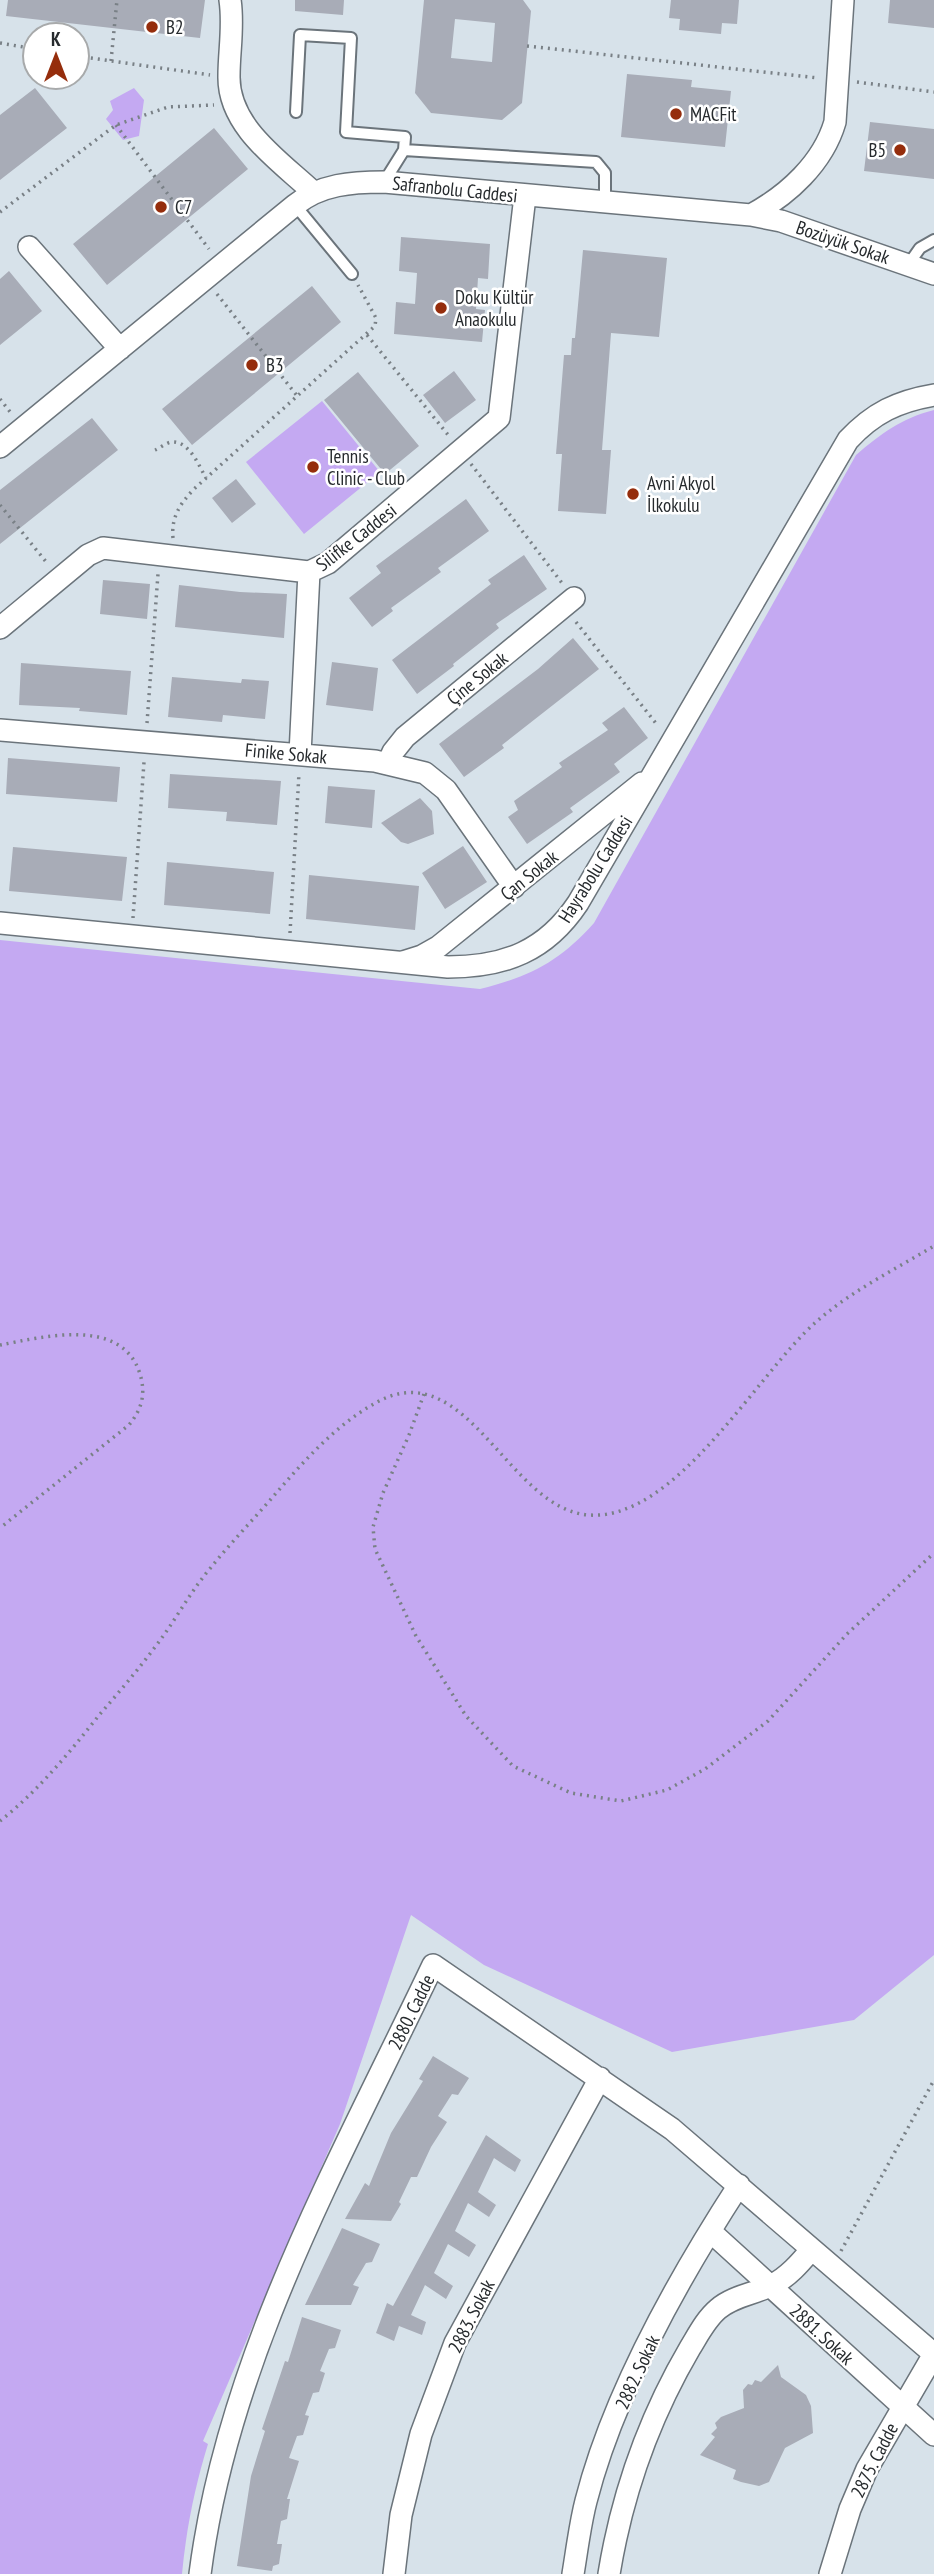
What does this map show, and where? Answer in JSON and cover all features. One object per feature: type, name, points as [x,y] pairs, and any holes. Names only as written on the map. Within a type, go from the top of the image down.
[{"type":"street","points":[[230,0],[232,27],[229,77],[234,105],[253,135],[313,192]]},
{"type":"street","points":[[751,215],[794,185],[819,155],[832,133],[843,0]]},
{"type":"street","name":"Safranbolu Caddesi","points":[[0,447],[313,192],[345,184],[384,182],[751,215]]},
{"type":"street","name":"Silifke Caddesi","points":[[300,754],[309,572],[328,563],[495,422],[500,413],[525,196]]},
{"type":"street","name":"Bozüyük Sokak","points":[[751,215],[781,220],[934,274]]},
{"type":"street","points":[[29,247],[120,349]]},
{"type":"street","name":"Hayrabolu Caddesi","points":[[0,923],[448,967],[478,966],[515,957],[540,943],[564,922],[578,903],[848,440],[873,416],[888,407],[934,395]]},
{"type":"street","points":[[0,628],[88,555],[103,548],[309,572]]},
{"type":"street","name":"Çine Sokak","points":[[388,763],[405,737],[569,603]]},
{"type":"street","name":"Finike Sokak","points":[[0,730],[300,754],[388,763],[425,773],[441,785],[514,887]]},
{"type":"street","name":"Çan Sokak","points":[[396,963],[422,956],[438,947],[654,772]]},
{"type":"street","name":"2880. Cadde","points":[[200,2574],[221,2467],[256,2353],[285,2276],[433,1965],[672,2129],[934,2354]]},
{"type":"street","name":"2883. Sokak","points":[[394,2574],[401,2515],[421,2434],[454,2343],[600,2078]]},
{"type":"street","name":"2882. Sokak","points":[[573,2574],[586,2502],[601,2451],[643,2356],[682,2281],[740,2185]]},
{"type":"street","name":"2881. Sokak","points":[[710,2232],[934,2435]]},
{"type":"street","name":"2882. Sokak","points":[[609,2574],[629,2481],[652,2423],[682,2363],[717,2309],[741,2296],[771,2286],[791,2271],[811,2250]]},
{"type":"street","name":"2875. Cadde","points":[[830,2574],[850,2509],[867,2469],[934,2354]]},
{"type":"lane","points":[[296,112],[300,35],[351,38],[346,132],[405,137],[404,150],[384,182]]},
{"type":"lane","points":[[404,150],[596,162],[605,173],[605,203]]},
{"type":"lane","points":[[295,205],[352,274]]},
{"type":"lane","points":[[908,265],[920,248],[934,240]]},
{"type":"path","points":[[111,61],[117,0]]},
{"type":"path","points":[[0,43],[21,47]]},
{"type":"path","points":[[527,46],[934,92]]},
{"type":"path","points":[[91,58],[229,77]]},
{"type":"path","points":[[0,212],[116,125],[168,107],[234,105]]},
{"type":"path","points":[[116,125],[298,397]]},
{"type":"path","points":[[178,556],[172,529],[176,512],[188,496],[375,326],[376,318],[352,274]]},
{"type":"path","points":[[367,335],[461,451],[672,743]]},
{"type":"path","points":[[155,450],[171,442],[177,444],[191,452],[206,478]]},
{"type":"path","points":[[0,505],[59,579]]},
{"type":"path","points":[[289,952],[300,754]]},
{"type":"path","points":[[0,1821],[16,1808],[70,1751],[159,1642],[207,1572],[293,1473],[342,1424],[399,1392],[424,1394],[440,1399],[464,1417],[544,1497],[567,1511],[589,1516],[639,1505],[674,1481],[815,1323],[858,1290],[934,1246]]},
{"type":"path","points":[[0,1345],[69,1335],[98,1337],[113,1342],[135,1362],[143,1390],[142,1404],[130,1425],[0,1528]]},
{"type":"path","points":[[424,1394],[383,1493],[373,1527],[375,1549],[387,1580],[416,1636],[466,1716],[513,1766],[571,1793],[621,1801],[667,1790],[705,1769],[768,1721],[847,1634],[934,1553]]},
{"type":"path","points":[[832,2268],[933,2080]]},
{"type":"shaded area","points":[[134,88],[144,100],[139,136],[123,140],[106,119],[113,110],[110,101]]},
{"type":"shaded area","name":"Tennis Clinic - Club","points":[[322,401],[380,472],[304,534],[246,462]]},
{"type":"shaded area","points":[[934,410],[934,1955],[854,2020],[672,2052],[484,1965],[411,1915],[340,2124],[203,2441],[208,2444],[192,2508],[182,2574],[0,2574],[0,940],[480,989],[514,979],[543,966],[569,948],[594,923],[856,455],[892,428]]},
{"type":"building","name":"B2","points":[[8,0],[205,0],[200,38],[91,26],[91,21],[50,21],[6,16]]},
{"type":"building","points":[[295,0],[344,0],[343,15],[295,11]]},
{"type":"building","points":[[424,0],[523,0],[531,11],[522,103],[502,120],[431,113],[415,93]],"holes":[[[455,19],[495,23],[492,62],[451,58]]]},
{"type":"building","points":[[671,0],[739,0],[737,24],[722,23],[721,34],[679,30],[680,19],[669,18]]},
{"type":"building","points":[[890,0],[934,0],[934,28],[888,23]]},
{"type":"building","name":"MACFit","points":[[627,74],[692,80],[691,87],[731,91],[725,147],[621,137]]},
{"type":"building","points":[[31,91],[37,91],[67,128],[0,180],[0,115]]},
{"type":"building","name":"B5","points":[[870,122],[934,129],[934,179],[864,171]]},
{"type":"building","name":"C7","points":[[214,128],[248,169],[107,285],[73,244]]},
{"type":"building","points":[[401,237],[490,244],[488,279],[478,278],[476,309],[485,310],[482,342],[394,334],[396,302],[415,304],[417,273],[399,271]]},
{"type":"building","points":[[583,250],[667,258],[659,337],[611,333],[602,450],[611,450],[606,514],[558,511],[562,454],[556,454],[564,355],[571,355],[572,338],[575,338]]},
{"type":"building","points":[[9,271],[42,311],[0,345],[0,279]]},
{"type":"building","name":"B3","points":[[312,286],[341,322],[192,445],[162,409]]},
{"type":"building","points":[[454,371],[476,400],[445,423],[423,395]]},
{"type":"building","points":[[358,372],[419,446],[385,474],[324,400]]},
{"type":"building","points":[[92,418],[118,450],[0,544],[0,490]]},
{"type":"building","points":[[236,479],[256,504],[232,523],[212,498]]},
{"type":"building","points":[[466,499],[489,531],[438,568],[441,572],[391,608],[393,611],[372,627],[349,598],[381,573],[376,566]]},
{"type":"building","points":[[524,555],[547,589],[496,624],[499,628],[417,694],[392,660],[491,584],[488,580]]},
{"type":"building","points":[[103,580],[150,584],[147,619],[100,614]]},
{"type":"building","points":[[179,585],[287,594],[284,638],[175,627]]},
{"type":"building","points":[[573,638],[599,669],[502,745],[504,748],[464,777],[439,744],[538,669]]},
{"type":"building","points":[[332,662],[378,668],[373,711],[326,705]]},
{"type":"building","points":[[21,663],[131,671],[127,715],[79,711],[80,708],[19,705]]},
{"type":"building","points":[[172,677],[241,683],[242,679],[269,681],[265,719],[223,715],[222,722],[168,717]]},
{"type":"building","points":[[624,707],[648,738],[614,764],[620,772],[570,808],[573,812],[527,844],[508,817],[518,810],[514,801],[562,767],[559,763],[608,730],[602,723]]},
{"type":"building","points":[[8,758],[120,767],[117,802],[6,794]]},
{"type":"building","points":[[170,774],[281,781],[277,825],[226,821],[227,812],[168,808]]},
{"type":"building","points":[[328,786],[375,790],[372,828],[325,823]]},
{"type":"building","points":[[420,798],[432,811],[434,834],[408,844],[401,842],[381,823]]},
{"type":"building","points":[[463,846],[487,882],[445,909],[422,873]]},
{"type":"building","points":[[13,847],[127,857],[122,901],[9,891]]},
{"type":"building","points":[[167,862],[274,872],[270,914],[164,905]]},
{"type":"building","points":[[309,875],[419,886],[415,930],[306,919]]},
{"type":"building","points":[[433,2056],[469,2078],[458,2095],[452,2094],[438,2116],[447,2122],[417,2177],[411,2177],[391,2221],[345,2219],[365,2183],[369,2186],[391,2133],[423,2081],[419,2079]]},
{"type":"building","points":[[486,2135],[521,2160],[515,2172],[494,2158],[478,2192],[496,2205],[489,2217],[468,2203],[455,2231],[476,2245],[469,2257],[448,2244],[434,2273],[453,2286],[446,2299],[425,2285],[411,2315],[426,2322],[422,2335],[399,2326],[394,2341],[376,2333],[387,2303],[393,2306]]},
{"type":"building","points":[[342,2228],[380,2244],[372,2262],[366,2263],[353,2285],[359,2287],[351,2305],[305,2305]]},
{"type":"building","points":[[302,2317],[341,2330],[335,2348],[329,2349],[320,2371],[325,2373],[319,2392],[313,2393],[305,2415],[309,2416],[303,2435],[297,2436],[289,2458],[299,2461],[287,2499],[290,2499],[287,2519],[281,2521],[277,2544],[282,2544],[279,2564],[273,2566],[272,2571],[237,2566],[251,2476],[265,2431],[262,2429]]},
{"type":"building","points":[[778,2365],[781,2377],[806,2395],[811,2406],[813,2433],[785,2448],[769,2482],[759,2486],[741,2482],[733,2479],[736,2470],[700,2455],[715,2437],[711,2434],[717,2428],[715,2423],[721,2417],[744,2408],[743,2390],[748,2384],[752,2385],[755,2380],[761,2382]]},
{"type":"place","name":"B2","points":[[152,27]]},
{"type":"place","name":"MACFit","points":[[676,114]]},
{"type":"place","name":"B5","points":[[900,150]]},
{"type":"place","name":"C7","points":[[161,207]]},
{"type":"place","name":"Doku Kültür Anaokulu","points":[[441,308]]},
{"type":"place","name":"B3","points":[[252,365]]},
{"type":"place","name":"Tennis Clinic - Club","points":[[313,467]]},
{"type":"place","name":"Avni Akyol İlkokulu","points":[[633,494]]}]
